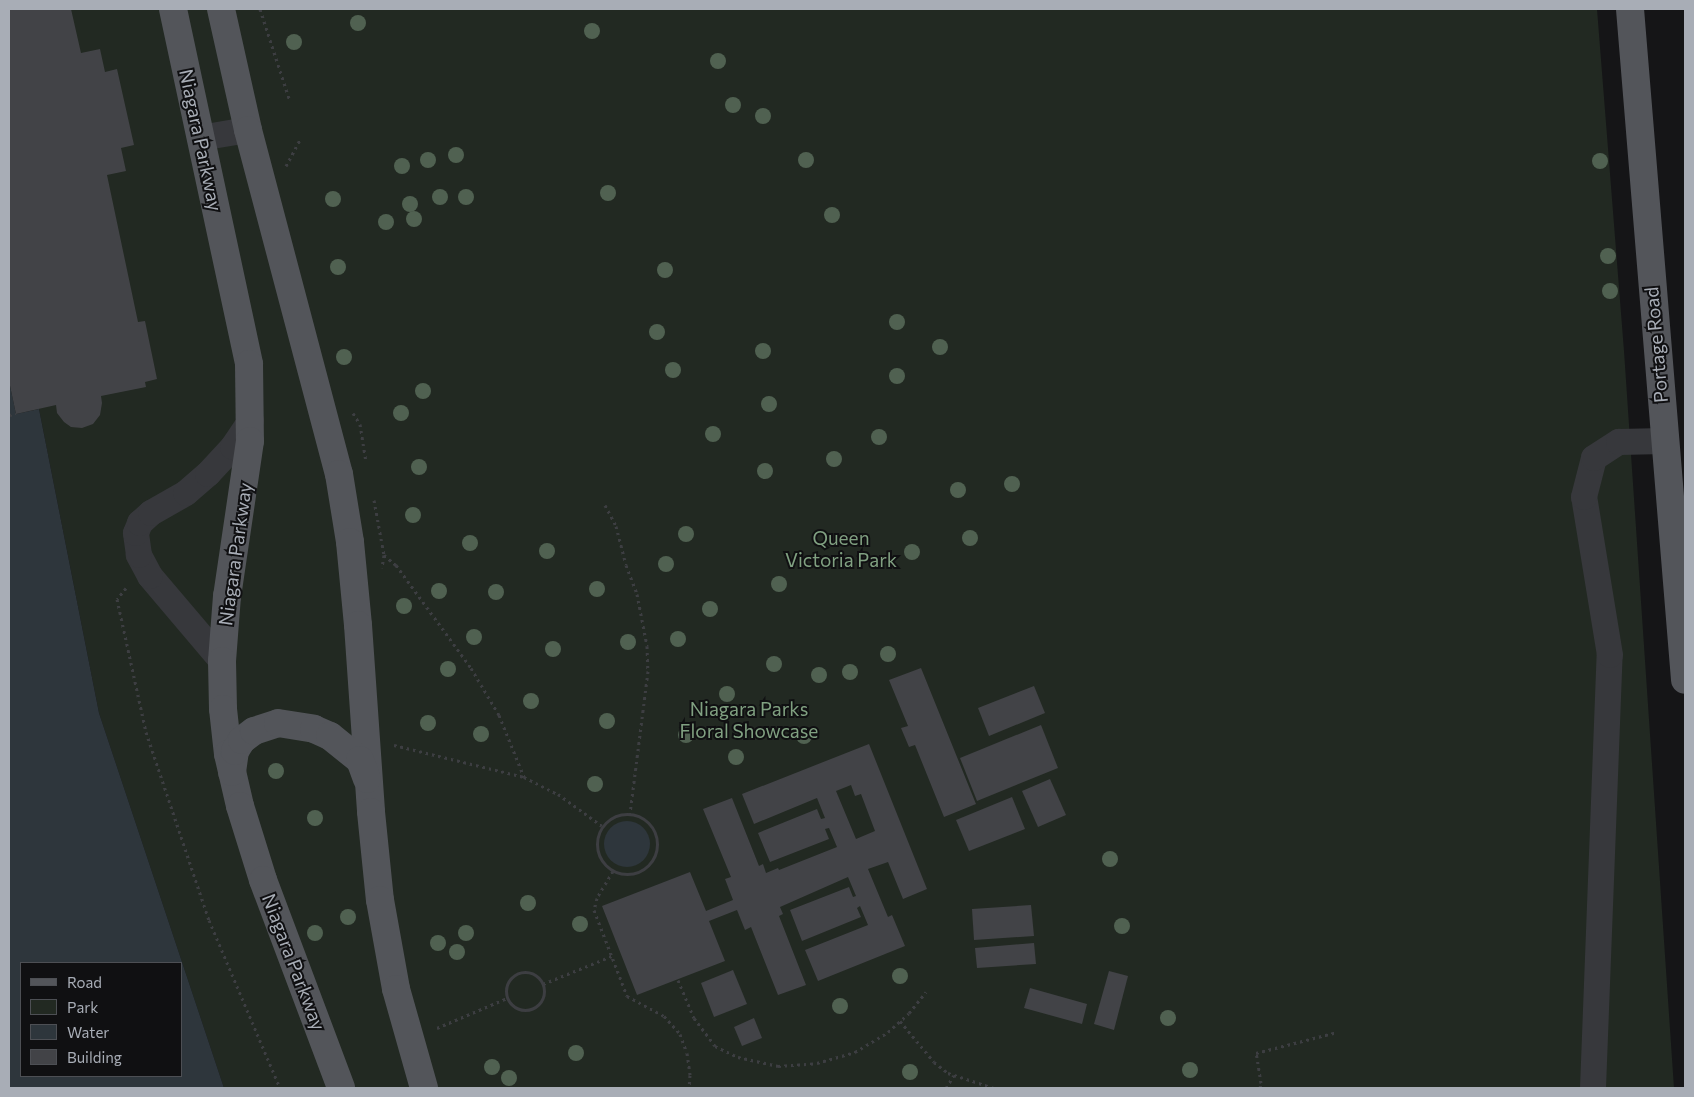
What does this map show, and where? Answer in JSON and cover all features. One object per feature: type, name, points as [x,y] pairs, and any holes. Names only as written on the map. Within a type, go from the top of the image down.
[{"type":"main road","name":"Niagara Parkway","points":[[173,9],[249,364],[251,420],[245,482],[227,596],[222,661],[225,726],[232,773],[263,880],[341,1088]]},
{"type":"main road","points":[[221,9],[248,130],[339,474],[350,542],[358,625],[369,785],[380,900],[396,989],[424,1088]]},
{"type":"main road","name":"Portage Road","points":[[1630,9],[1685,680]]},
{"type":"main road","points":[[232,773],[233,759],[239,744],[254,731],[278,723],[314,729],[346,747],[360,760],[369,785]]},
{"type":"street","points":[[200,138],[248,130]]},
{"type":"street","points":[[222,661],[150,576],[136,543],[136,533],[140,523],[162,506],[186,493],[208,474],[233,447],[251,420]]},
{"type":"street","points":[[1594,1088],[1610,655],[1584,497],[1594,458],[1619,442],[1664,441]]},
{"type":"path","points":[[260,9],[289,98]]},
{"type":"path","points":[[9,416],[16,414]]},
{"type":"path","points":[[605,505],[616,526],[626,565],[637,594],[647,646],[648,671],[630,814]]},
{"type":"path","points":[[350,542],[384,555],[396,565],[406,578],[486,692],[506,730],[524,777]]},
{"type":"path","points":[[144,565],[117,599],[146,732],[209,920],[280,1088]]},
{"type":"path","points":[[366,742],[405,746],[524,777],[558,794],[602,826]]},
{"type":"path","points":[[630,814],[645,820],[655,832],[657,848],[651,863],[639,872],[623,874],[613,871],[603,864],[596,849],[596,841],[602,826],[615,816],[630,814]]},
{"type":"path","points":[[613,871],[597,898],[594,910],[627,996],[664,1016],[680,1034],[687,1053],[690,1075],[689,1088]]},
{"type":"path","points":[[543,984],[612,956]]},
{"type":"path","points":[[532,973],[543,984],[543,998],[532,1009],[518,1009],[507,998],[507,984],[518,974],[532,973]]},
{"type":"path","points":[[678,980],[694,1018],[715,1046],[738,1057],[765,1064],[804,1065],[836,1059],[877,1040],[900,1021],[926,992]]},
{"type":"path","points":[[410,1039],[507,998]]},
{"type":"path","points":[[900,1021],[934,1062],[954,1075],[994,1088]]},
{"type":"path","points":[[1260,1088],[1262,1083],[1256,1053],[1338,1032]]},
{"type":"path","points":[[946,1088],[954,1075]]},
{"type":"green space","name":"Queen Victoria Park","points":[[9,9],[1597,9],[1624,351],[1674,1088],[224,1088],[99,713],[39,409],[16,414],[9,381]]},
{"type":"water","points":[[9,381],[16,414],[39,409],[99,713],[182,962],[224,1088],[9,1088]]},
{"type":"water","points":[[627,821],[640,825],[646,831],[650,844],[646,857],[640,863],[627,867],[614,863],[608,857],[604,844],[608,831],[614,825]]},
{"type":"building","points":[[9,9],[71,9],[81,53],[100,49],[105,72],[117,69],[134,145],[121,148],[126,171],[107,175],[138,322],[145,321],[157,379],[145,382],[146,387],[101,396],[100,415],[93,424],[82,428],[71,427],[64,422],[57,413],[56,405],[16,414],[9,381]]},
{"type":"building","points":[[921,668],[976,804],[944,817],[915,745],[909,747],[901,728],[908,726],[889,680]]},
{"type":"building","points":[[1034,686],[1045,713],[989,736],[978,708]]},
{"type":"building","points":[[1041,725],[1058,768],[977,801],[960,758]]},
{"type":"building","points":[[869,744],[927,889],[903,899],[888,862],[868,869],[888,917],[892,915],[905,946],[818,981],[805,950],[868,925],[860,906],[857,908],[861,917],[802,941],[790,910],[849,887],[853,897],[856,896],[848,877],[780,907],[783,914],[779,916],[806,985],[778,995],[751,927],[745,930],[737,910],[709,921],[725,961],[637,995],[602,906],[690,872],[706,911],[733,900],[725,879],[731,877],[703,809],[732,798],[759,866],[763,864],[766,873],[778,868],[779,870],[837,847],[829,828],[825,829],[829,839],[770,862],[758,833],[817,809],[821,819],[825,818],[817,798],[754,824],[742,794]],"holes":[[[851,785],[855,796],[861,794],[875,831],[856,839],[836,791]]]},
{"type":"building","points":[[1050,779],[1066,815],[1038,827],[1022,791]]},
{"type":"building","points":[[1012,797],[1025,829],[969,851],[956,820]]},
{"type":"building","points":[[1031,905],[1034,936],[974,940],[972,909]]},
{"type":"building","points":[[1034,943],[1036,964],[977,968],[975,948]]},
{"type":"building","points":[[733,970],[747,1004],[714,1017],[701,983]]},
{"type":"building","points":[[1109,971],[1128,976],[1114,1030],[1094,1024]]},
{"type":"building","points":[[1030,988],[1087,1004],[1082,1024],[1024,1008]]},
{"type":"building","points":[[754,1018],[762,1038],[742,1046],[734,1027]]},
{"type":"park label","name":"Niagara Parks Floral Showcase","points":[[749,720]]}]
